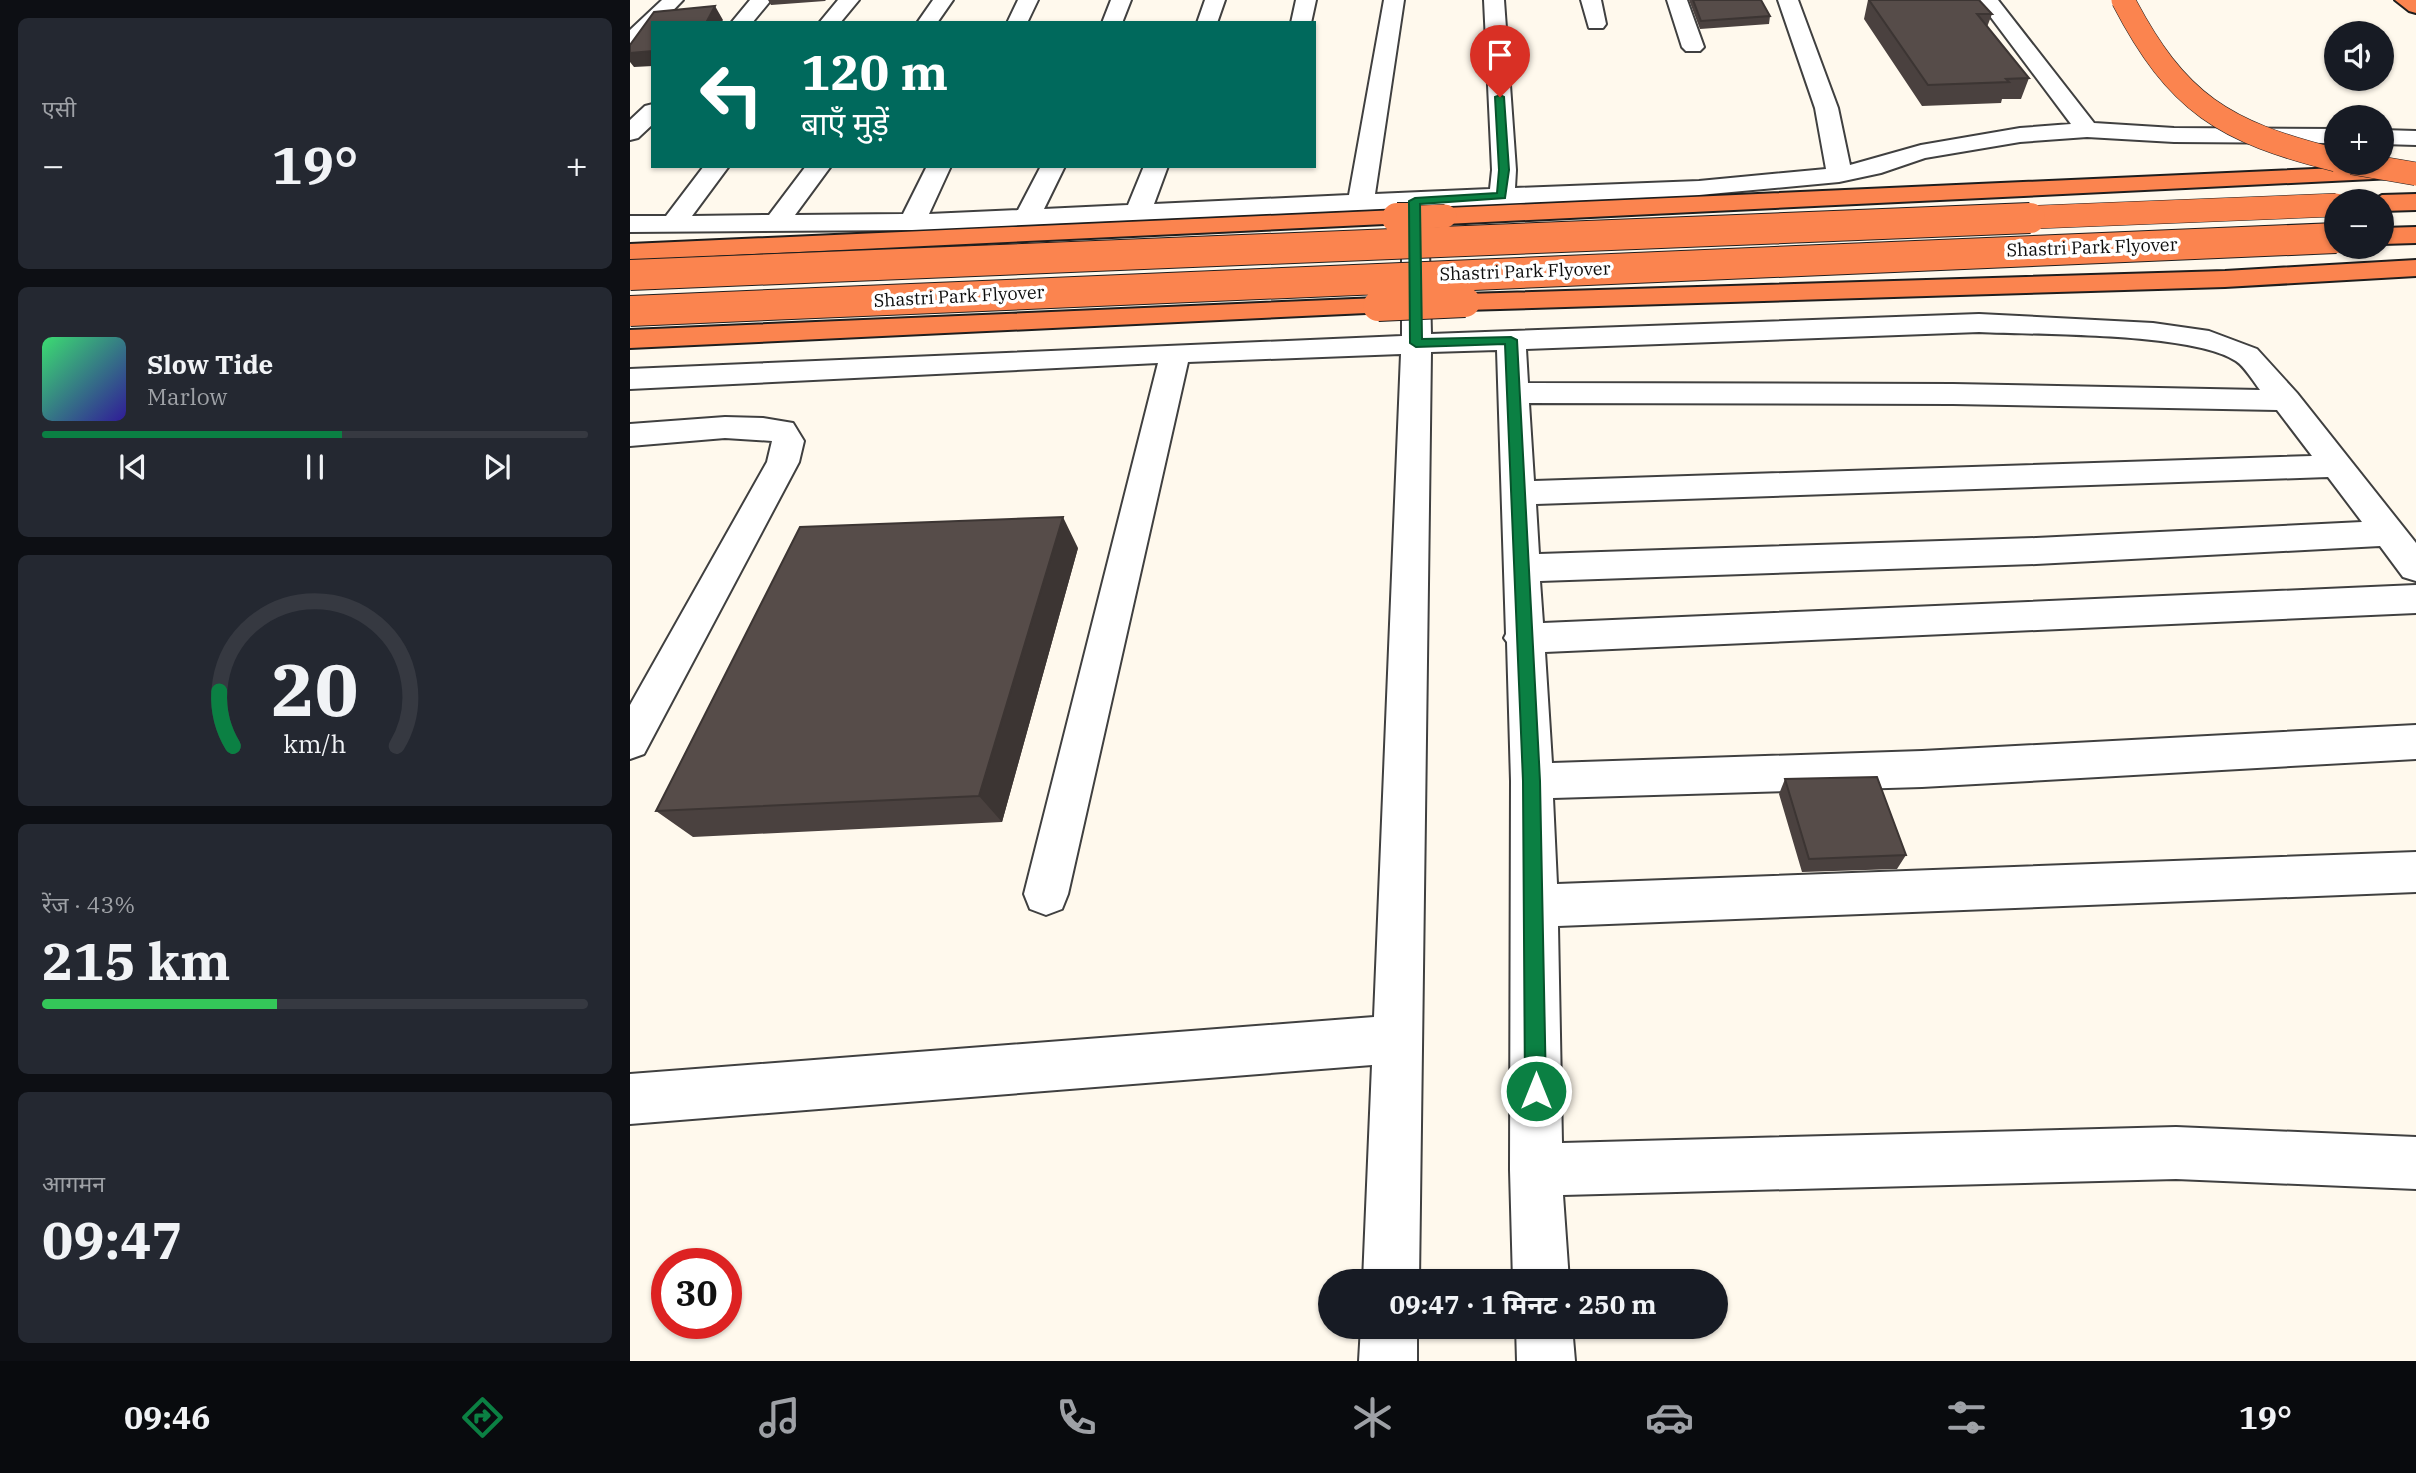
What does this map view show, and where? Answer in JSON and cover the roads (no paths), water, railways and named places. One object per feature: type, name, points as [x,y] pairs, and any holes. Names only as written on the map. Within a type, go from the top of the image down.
[{"type":"highway","points":[[2123,0],[2158,64],[2195,102],[2263,140],[2324,157]]},
{"type":"highway","points":[[2405,0],[2416,8]]},
{"type":"highway","points":[[2394,169],[2416,172]]},
{"type":"highway","points":[[630,252],[1406,209],[1445,215],[2416,172]]},
{"type":"highway","points":[[2394,203],[2416,202]]},
{"type":"highway","name":"Shastri Park Flyover","points":[[630,275],[2324,205]]},
{"type":"highway","points":[[2394,236],[2416,235]]},
{"type":"highway","name":"Shastri Park Flyover","points":[[630,311],[2324,239]]},
{"type":"highway","points":[[630,338],[1465,302],[2225,279],[2416,268]]},
{"type":"street","points":[[630,41],[673,0]]},
{"type":"street","points":[[743,21],[761,0]]},
{"type":"street","points":[[831,21],[849,0]]},
{"type":"street","points":[[928,21],[943,0]]},
{"type":"street","points":[[1018,21],[1028,0]]},
{"type":"street","points":[[1113,21],[1121,0]]},
{"type":"street","points":[[1208,21],[1215,0]]},
{"type":"street","points":[[1301,21],[1306,0]]},
{"type":"street","points":[[1361,202],[1394,0]]},
{"type":"street","points":[[1494,0],[1504,170],[1502,196]]},
{"type":"street","points":[[1591,0],[1596,24]]},
{"type":"street","points":[[1677,0],[1693,47]]},
{"type":"street","points":[[1788,0],[1826,97],[1839,175]]},
{"type":"street","points":[[1988,0],[2087,130]]},
{"type":"street","points":[[630,133],[651,113]]},
{"type":"street","points":[[630,224],[912,222],[1361,202],[1406,209],[1502,196],[1699,188],[1839,175],[1922,152],[2020,135],[2087,130],[2174,135],[2324,136]]},
{"type":"street","points":[[2394,137],[2416,138]]},
{"type":"street","points":[[673,224],[715,168]]},
{"type":"street","points":[[776,223],[817,168]]},
{"type":"street","points":[[912,222],[938,168]]},
{"type":"street","points":[[1027,218],[1052,168]]},
{"type":"street","points":[[1138,213],[1155,168]]},
{"type":"street","points":[[1391,1269],[1416,343],[1406,209]]},
{"type":"street","points":[[630,379],[1175,352],[1979,323],[2081,326],[2154,332],[2209,340],[2246,355],[2286,400],[2416,568]]},
{"type":"street","points":[[1511,340],[1523,568],[1523,638],[1532,781],[1536,1170],[1540,1269]]},
{"type":"street","points":[[1046,894],[1175,352]]},
{"type":"street","points":[[1514,393],[1953,394],[2286,400]]},
{"type":"street","points":[[630,435],[719,427],[761,427],[782,430],[788,441],[783,461],[630,742]]},
{"type":"street","points":[[1517,493],[2337,466]]},
{"type":"street","points":[[1523,568],[2036,551],[2390,533]]},
{"type":"street","points":[[1523,638],[2416,599]]},
{"type":"street","points":[[1532,781],[1922,769],[2416,742]]},
{"type":"street","points":[[1535,906],[2416,872]]},
{"type":"street","points":[[630,1100],[1397,1039]]},
{"type":"street","points":[[1536,1170],[2176,1153],[2416,1163]]},
{"type":"street","points":[[1388,1361],[1389,1339]]},
{"type":"street","points":[[1545,1339],[1546,1361]]}]
